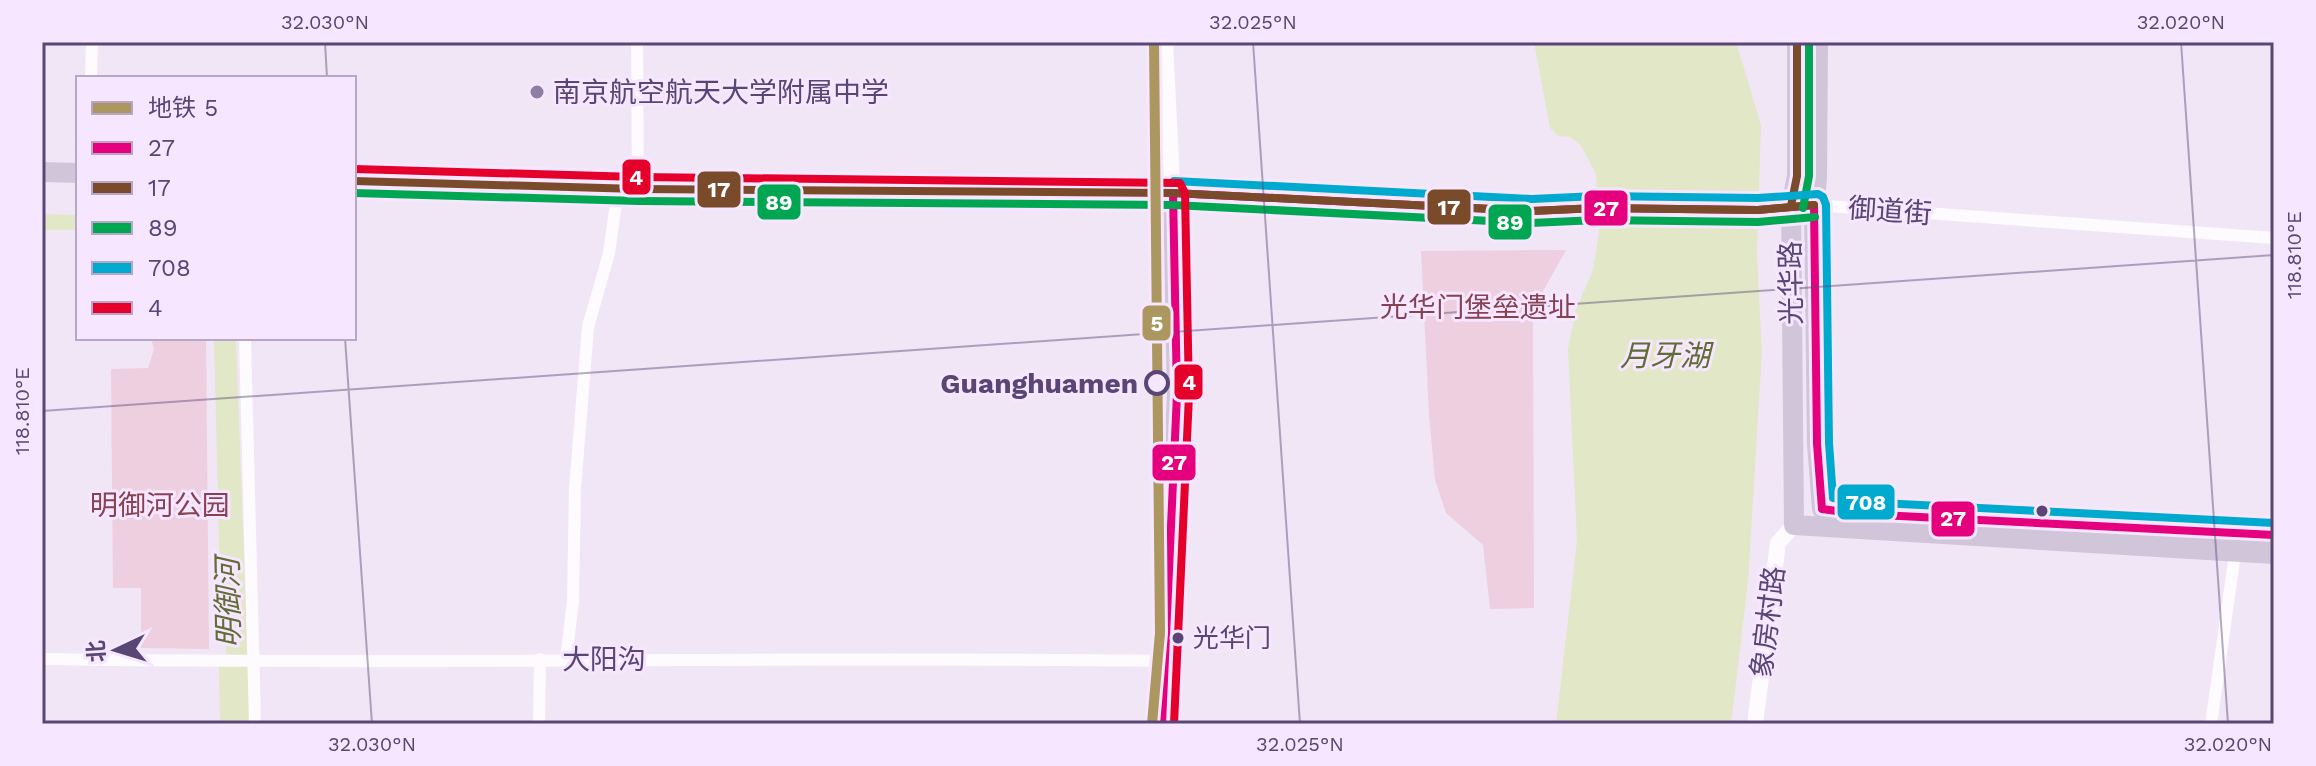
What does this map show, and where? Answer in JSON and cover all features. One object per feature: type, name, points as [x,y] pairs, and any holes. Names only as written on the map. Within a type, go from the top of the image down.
[{"type":"main road","name":"光华路","points":[[1794,525],[1791,206],[1797,176],[1797,42]]},
{"type":"main road","name":"光华路","points":[[1818,42],[1814,205],[1817,444],[1822,509],[2237,542]]},
{"type":"main road","points":[[42,172],[76,173]]},
{"type":"main road","points":[[356,181],[628,189],[1173,193],[1532,211],[1597,208],[1758,210],[1814,205]]},
{"type":"main road","points":[[1173,193],[1177,394]]},
{"type":"main road","points":[[1794,525],[2237,542],[2274,535]]},
{"type":"main road","points":[[2237,542],[2274,554]]},
{"type":"street","points":[[91,76],[92,42]]},
{"type":"street","points":[[566,659],[573,601],[575,489],[588,327],[628,189],[637,42]]},
{"type":"street","points":[[1165,42],[1173,193]]},
{"type":"street","name":"御道街","points":[[1814,205],[2274,238]]},
{"type":"street","points":[[245,340],[255,724]]},
{"type":"street","points":[[1162,724],[1177,394]]},
{"type":"street","name":"象房村路","points":[[1755,724],[1778,543],[1794,525]]},
{"type":"street","points":[[2211,724],[2237,542]]},
{"type":"street","name":"大阳沟","points":[[42,659],[205,662],[540,659],[1166,661]]},
{"type":"street","points":[[539,724],[540,659]]},
{"type":"green space","name":"光华门堡垒遗址","points":[[1566,250],[1533,309],[1534,608],[1490,609],[1483,545],[1446,513],[1435,480],[1421,251]]},
{"type":"green space","name":"明御河公园","points":[[152,340],[206,340],[209,649],[141,648],[141,588],[113,588],[111,369],[148,368],[154,349]]},
{"type":"water","name":"月牙湖","points":[[1534,42],[1736,42],[1761,125],[1757,255],[1762,352],[1748,582],[1731,724],[1556,724],[1577,541],[1568,349],[1576,310],[1593,270],[1599,233],[1596,174],[1580,144],[1570,137],[1558,136],[1550,128]]},
{"type":"water","points":[[42,214],[76,215],[76,230],[42,230]]},
{"type":"water","name":"明御河","points":[[214,340],[236,340],[250,724],[231,724],[219,544]]},
{"type":"waterway","name":"明御河","points":[[229,668],[230,724]]},
{"type":"metro line","name":"5","points":[[1152,724],[1160,633],[1154,42]]},
{"type":"transit line","name":"17","points":[[1791,206],[1797,176],[1797,42]]},
{"type":"transit line","name":"89","points":[[1803,208],[1809,176],[1809,42]]},
{"type":"transit line","name":"4","points":[[356,169],[638,177],[1180,183],[1185,193],[1189,395],[1174,724]]},
{"type":"transit line","name":"17","points":[[356,181],[638,189],[1173,193],[1532,211],[1597,208],[1758,210],[1814,205]]},
{"type":"transit line","name":"708","points":[[1174,181],[1532,199],[1597,196],[1758,198],[1818,194],[1826,205],[1829,443],[1833,498],[1861,502],[2274,523]]},
{"type":"transit line","name":"89","points":[[356,193],[638,201],[1173,205],[1531,223],[1597,220],[1758,222],[1815,217]]},
{"type":"transit line","name":"27","points":[[1162,724],[1177,394],[1173,193],[1532,211],[1597,208],[1758,210],[1814,205],[1817,444],[1822,509],[1860,514],[2274,535]]},
{"type":"place","name":"南京航空航天大学附属中学","points":[[537,92]]},
{"type":"place","name":"Guanghuamen","points":[[1157,383]]},
{"type":"place","name":"光华门","points":[[1178,638]]}]
